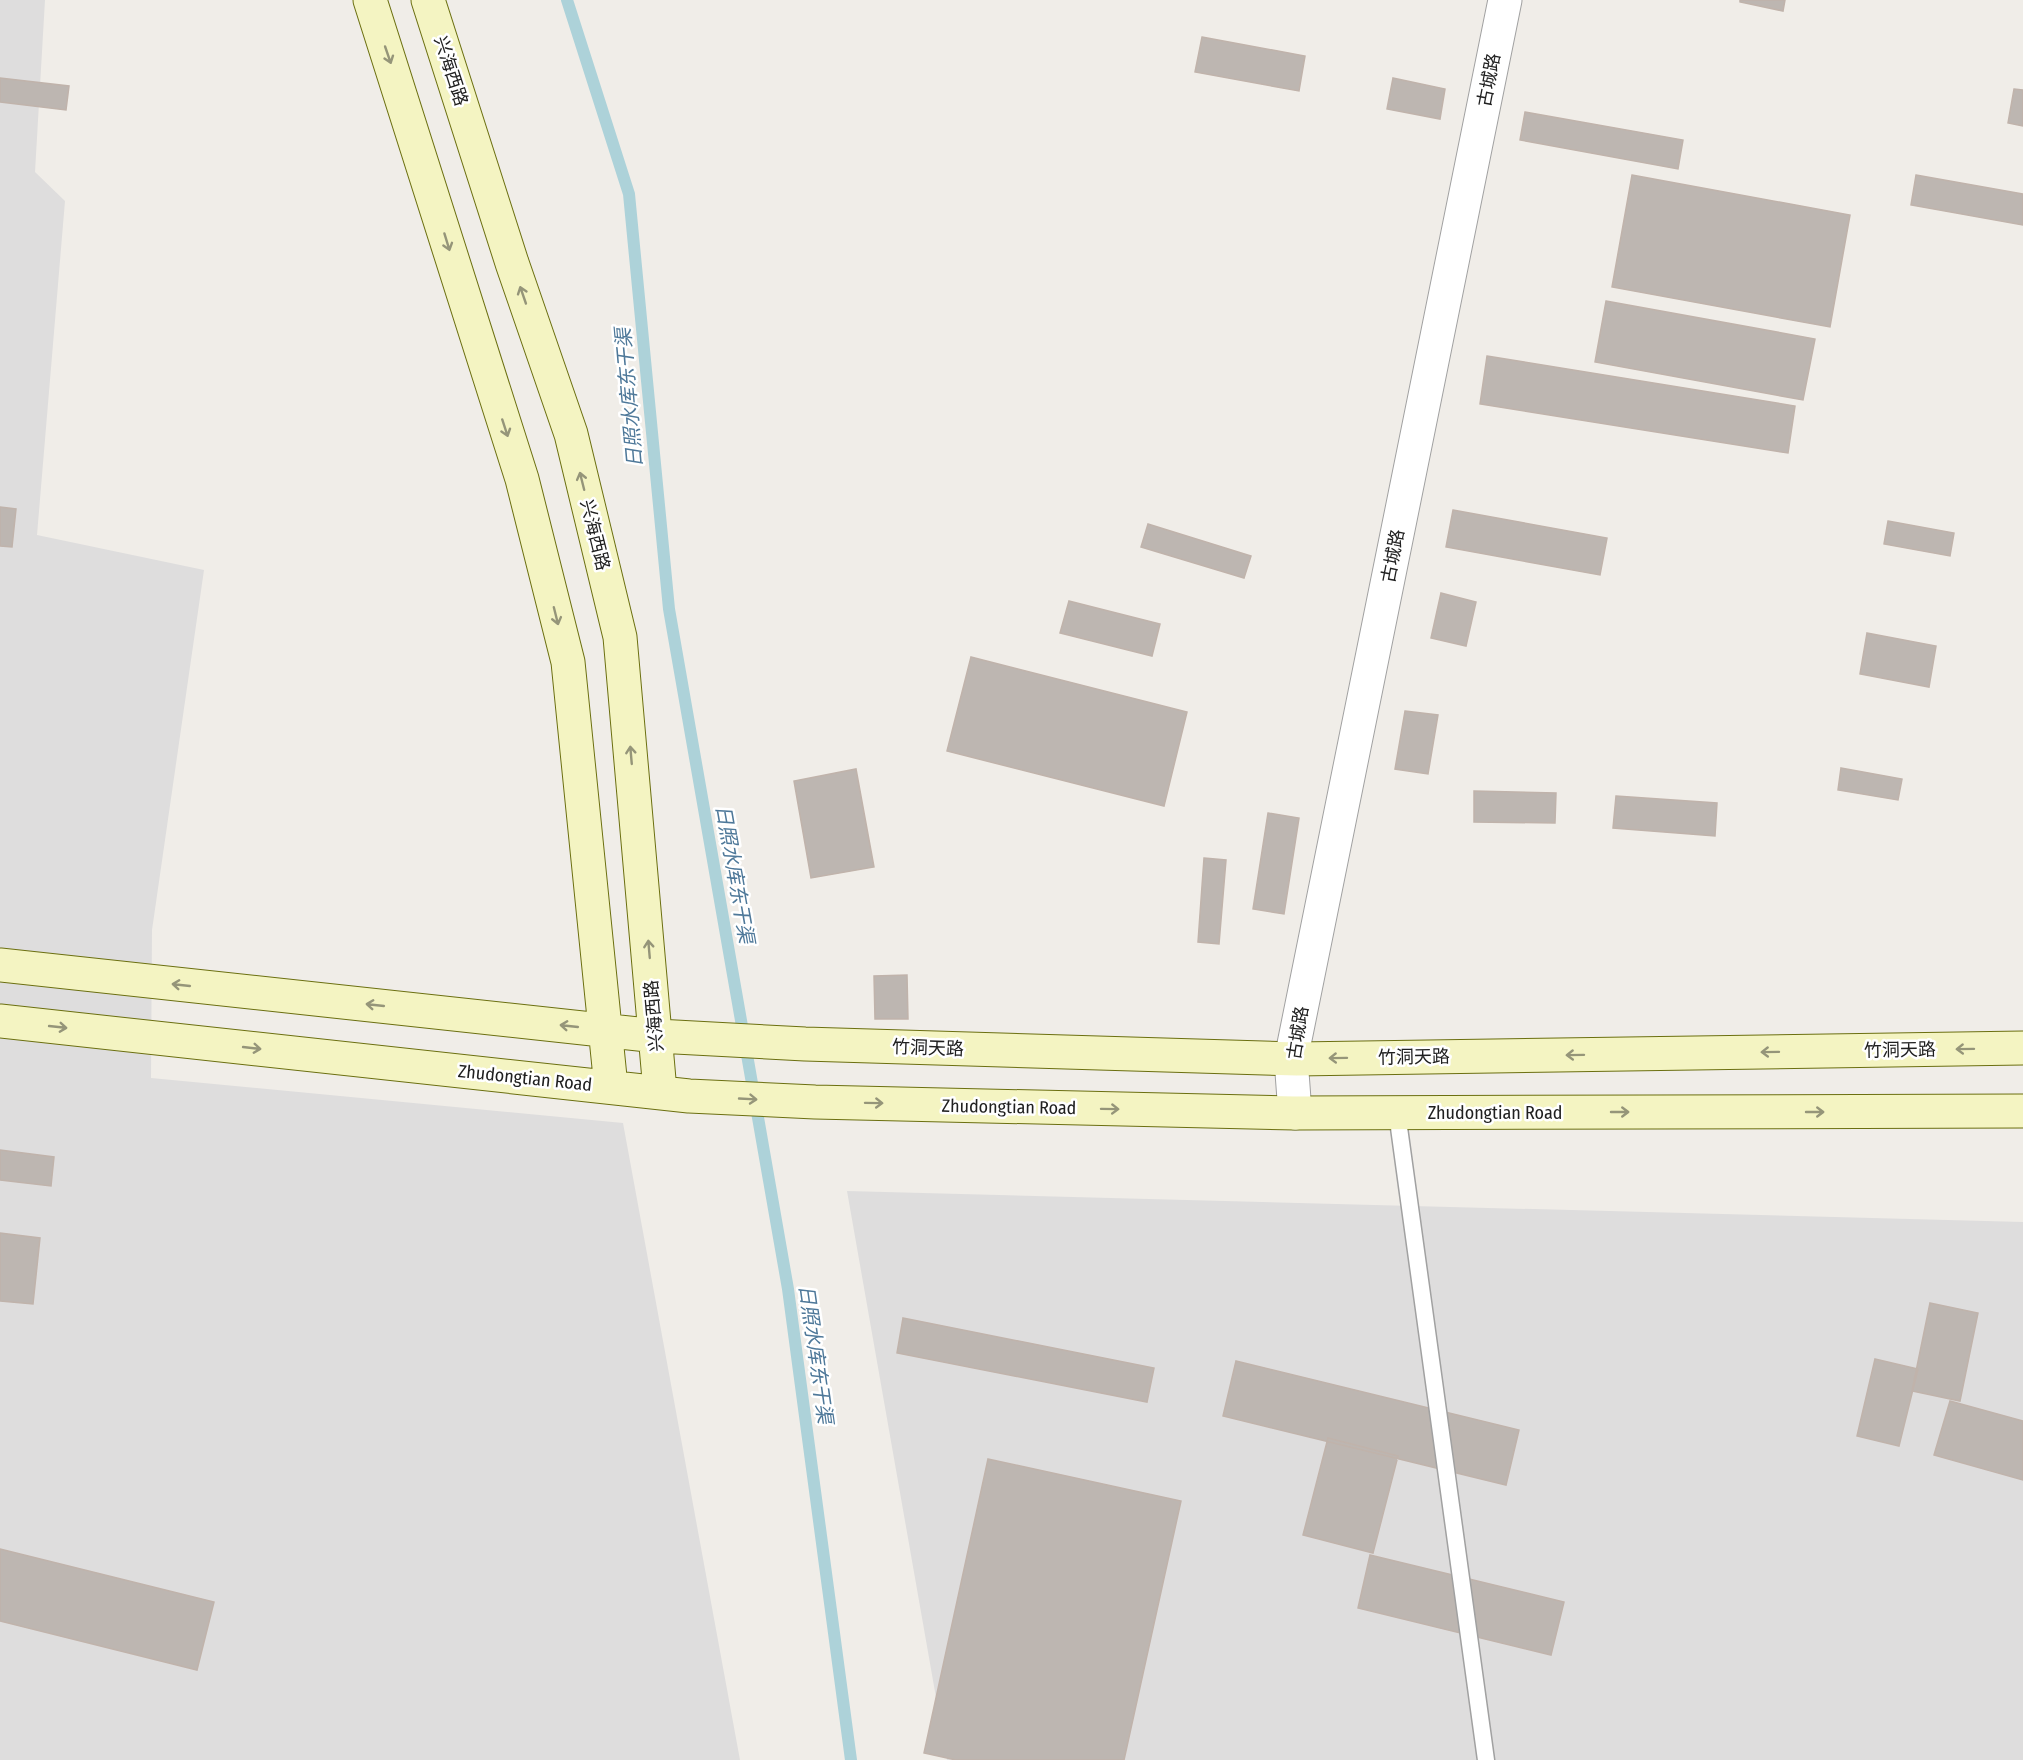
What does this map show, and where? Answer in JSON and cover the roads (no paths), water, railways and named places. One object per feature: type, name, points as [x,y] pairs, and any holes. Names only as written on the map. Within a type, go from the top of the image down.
[{"type":"main road","points":[[370,0],[522,479],[568,662],[611,1087]]},
{"type":"main road","name":"兴海西路","points":[[428,0],[508,251],[571,434],[620,637],[657,1036],[675,1093]]},
{"type":"main road","points":[[0,965],[657,1036]]},
{"type":"main road","name":"Zhudongtian Road","points":[[0,1021],[611,1087],[815,1102],[1295,1113],[2023,1111]]},
{"type":"main road","name":"竹洞天路","points":[[657,1036],[805,1044],[1291,1059],[2023,1048]]},
{"type":"street","name":"古城路","points":[[1295,1113],[1291,1059],[1505,0]]},
{"type":"lane","points":[[1397,1113],[1486,1760]]},
{"type":"waterway","name":"日照水库东干渠","points":[[567,0],[629,194],[669,609],[788,1289],[851,1760]]}]
